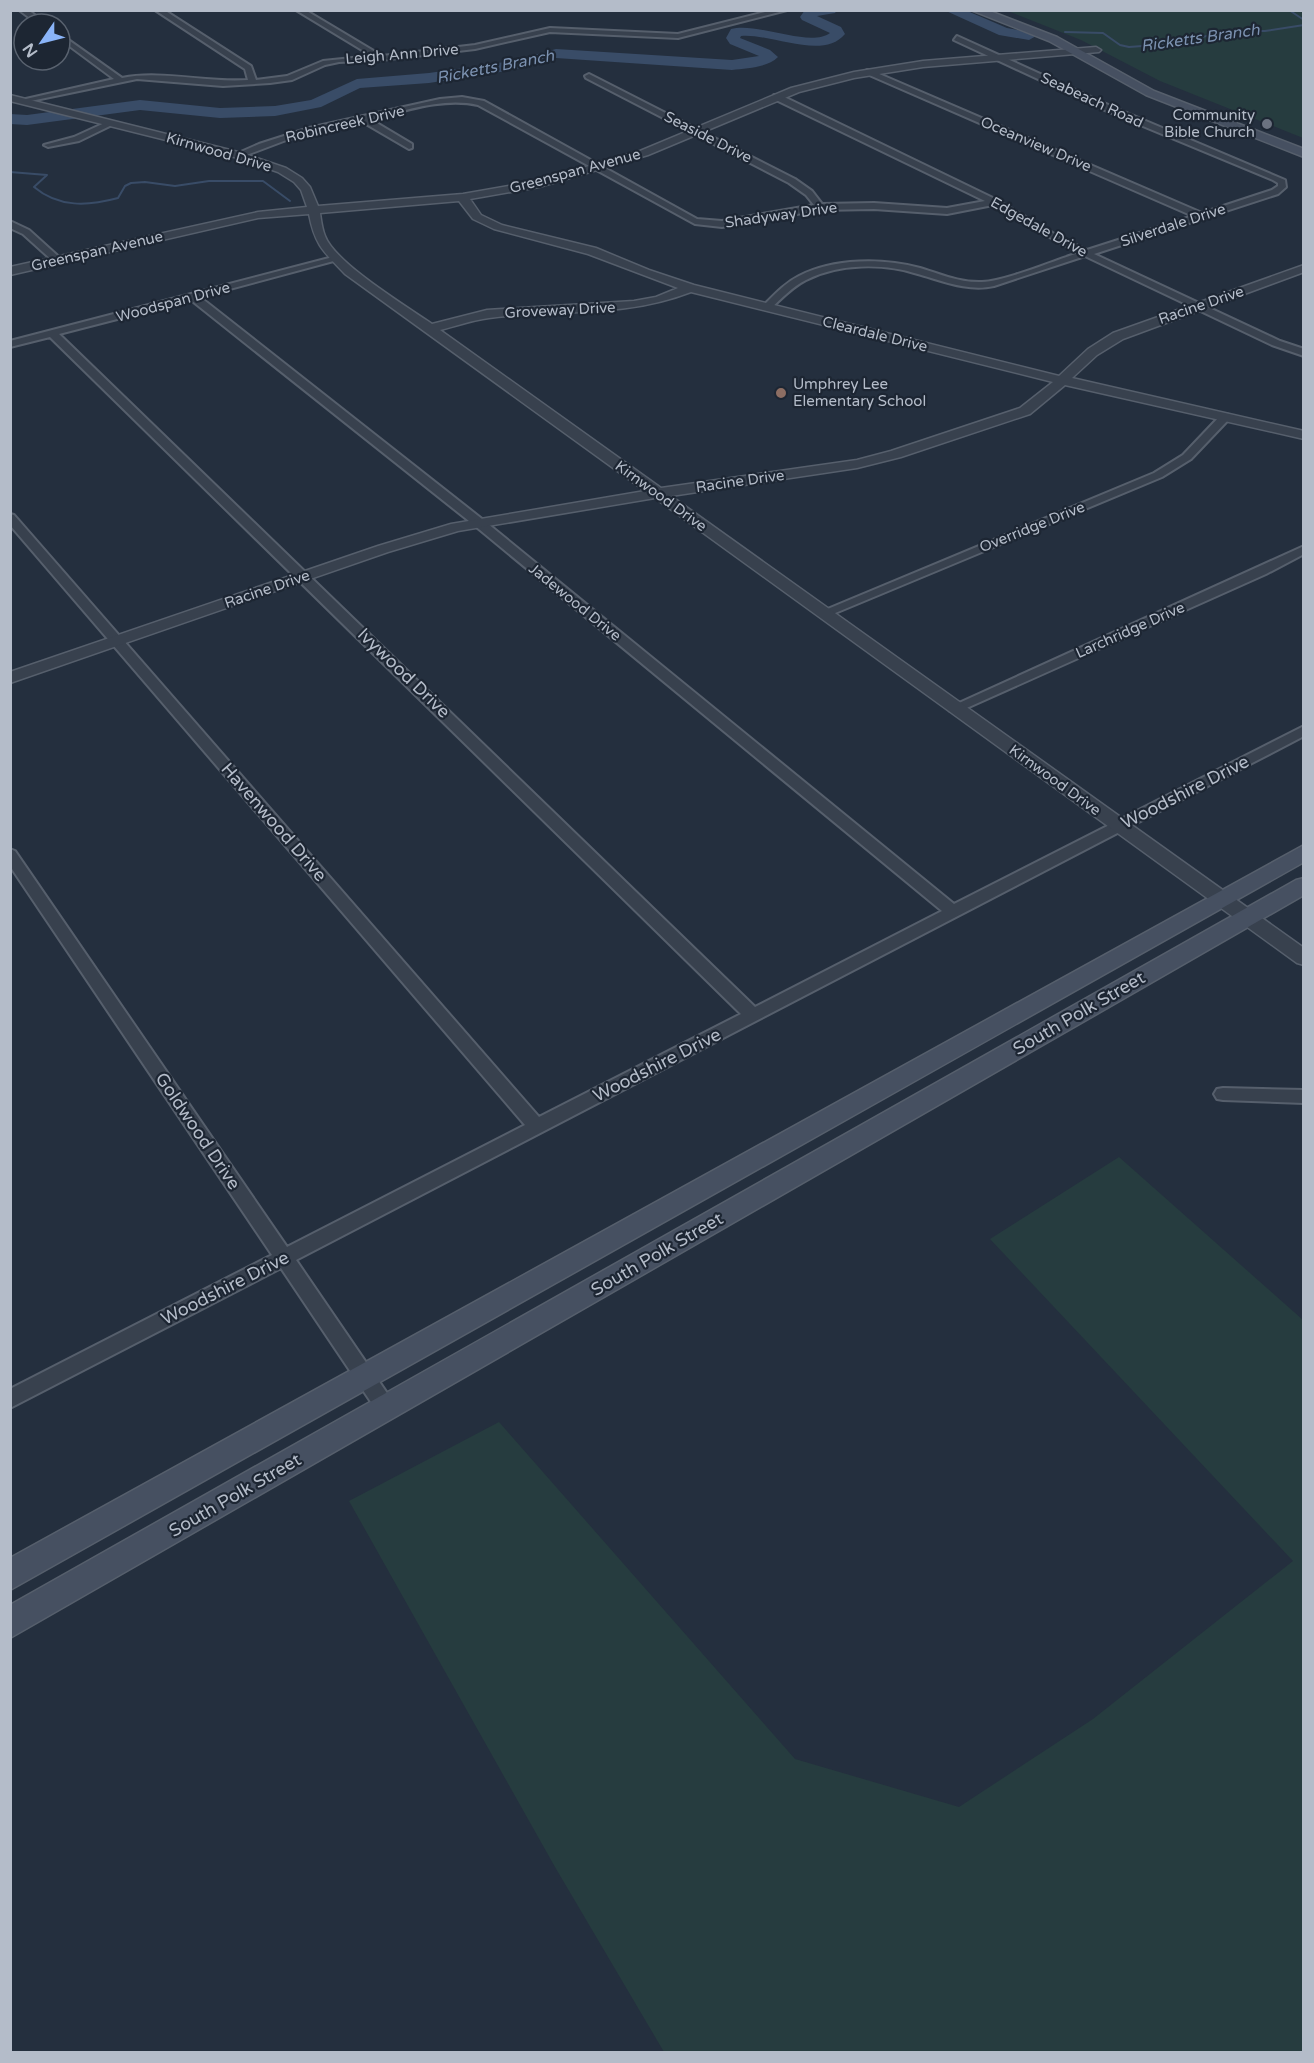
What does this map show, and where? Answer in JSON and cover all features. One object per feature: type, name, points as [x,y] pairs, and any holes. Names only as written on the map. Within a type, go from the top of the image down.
[{"type":"main road","points":[[976,10],[1053,39],[1072,52],[1150,93],[1304,153]]},
{"type":"main road","points":[[998,10],[1041,25],[1096,50],[1153,83],[1304,143]]},
{"type":"main road","points":[[1027,28],[1041,25]]},
{"type":"main road","name":"South Polk Street","points":[[10,1575],[1304,852]]},
{"type":"main road","name":"South Polk Street","points":[[10,1623],[1304,885]]},
{"type":"main road","points":[[881,1089],[905,1112]]},
{"type":"street","points":[[158,10],[248,68],[253,83]]},
{"type":"street","points":[[299,10],[381,58]]},
{"type":"street","name":"Leigh Ann Drive","points":[[16,100],[120,80],[152,77],[223,84],[253,83],[288,78],[330,62],[475,47],[550,30],[678,36],[784,10]]},
{"type":"street","name":"Seabeach Road","points":[[957,38],[1131,118],[1276,178],[1283,184],[1275,192]]},
{"type":"street","points":[[72,45],[120,80]]},
{"type":"street","name":"Greenspan Avenue","points":[[10,271],[258,215],[463,197],[539,184],[637,155],[777,97],[812,85],[870,72],[1096,50]]},
{"type":"street","name":"Oceanview Drive","points":[[870,72],[1202,216]]},
{"type":"street","name":"Seaside Drive","points":[[589,76],[802,186],[820,207]]},
{"type":"street","name":"Edgedale Drive","points":[[777,97],[994,202],[1058,240],[1276,343],[1304,353]]},
{"type":"street","name":"Kirnwood Drive","points":[[16,100],[238,155],[282,170],[298,180],[310,198],[319,236],[327,250],[336,259],[429,329],[1304,958]]},
{"type":"street","name":"Shadyway Drive","points":[[453,100],[481,103],[685,217],[708,224],[735,222],[820,207],[866,206],[947,211],[994,202]]},
{"type":"street","name":"Robincreek Drive","points":[[238,155],[279,140],[453,100]]},
{"type":"street","points":[[364,119],[409,146]]},
{"type":"street","points":[[48,145],[76,139],[111,123]]},
{"type":"street","name":"Silverdale Drive","points":[[767,307],[800,279],[829,270],[862,265],[897,266],[956,283],[981,286],[1004,282],[1275,192]]},
{"type":"street","name":"Cleardale Drive","points":[[463,197],[477,217],[498,227],[592,250],[645,273],[690,288],[1061,380],[1304,435]]},
{"type":"street","points":[[10,224],[26,231],[57,260]]},
{"type":"street","name":"Woodspan Drive","points":[[10,344],[336,259]]},
{"type":"street","name":"Racine Drive","points":[[10,678],[395,545],[478,522],[877,460],[1025,411],[1042,401],[1082,358],[1104,342],[1138,327],[1304,268]]},
{"type":"street","name":"Groveway Drive","points":[[429,329],[493,313],[634,305],[659,300],[690,288]]},
{"type":"street","name":"Jadewood Drive","points":[[193,297],[478,522],[953,912]]},
{"type":"street","name":"Ivywood Drive","points":[[52,333],[753,1015]]},
{"type":"street","name":"Overridge Drive","points":[[824,613],[1158,475],[1187,457],[1225,417]]},
{"type":"street","name":"Havenwood Drive","points":[[10,517],[537,1127]]},
{"type":"street","name":"Larchridge Drive","points":[[955,708],[1262,571],[1304,549]]},
{"type":"street","name":"Woodshire Drive","points":[[10,1399],[1304,730]]},
{"type":"street","name":"Goldwood Drive","points":[[10,855],[386,1408]]},
{"type":"street","points":[[1223,1094],[1304,1097]]},
{"type":"green space","points":[[1008,11],[1303,11],[1303,138],[1160,81],[1081,40]]},
{"type":"green space","points":[[1119,1157],[1303,1320],[1303,2052],[664,2052],[555,1867],[349,1501],[499,1422],[795,1759],[959,1807],[1093,1719],[1293,1561],[990,1239]]},
{"type":"waterway","name":"Ricketts Branch","points":[[10,119],[27,120],[140,105],[220,113],[275,111],[315,104],[357,84],[429,78],[513,65],[556,53],[732,65],[754,63],[770,57],[735,41],[733,38],[736,32],[760,32],[805,41],[830,40],[838,34],[836,30],[807,17],[810,13],[830,10]]},
{"type":"waterway","name":"Ricketts Branch","points":[[951,10],[1004,32],[1029,36]]},
{"type":"waterway","name":"Ricketts Branch","points":[[1289,10],[1304,20]]},
{"type":"waterway","name":"Ricketts Branch","points":[[1065,32],[1103,33],[1120,45],[1129,47],[1169,44],[1230,31],[1265,31],[1304,25]]},
{"type":"waterway","points":[[10,172],[47,175],[34,187],[53,199],[64,202],[85,204],[118,198],[125,186],[131,183],[145,182],[175,186],[209,181],[263,181],[290,201]]},
{"type":"place","name":"Community Bible Church","points":[[1267,124]]},
{"type":"place","name":"Umphrey Lee Elementary School","points":[[781,393]]}]
